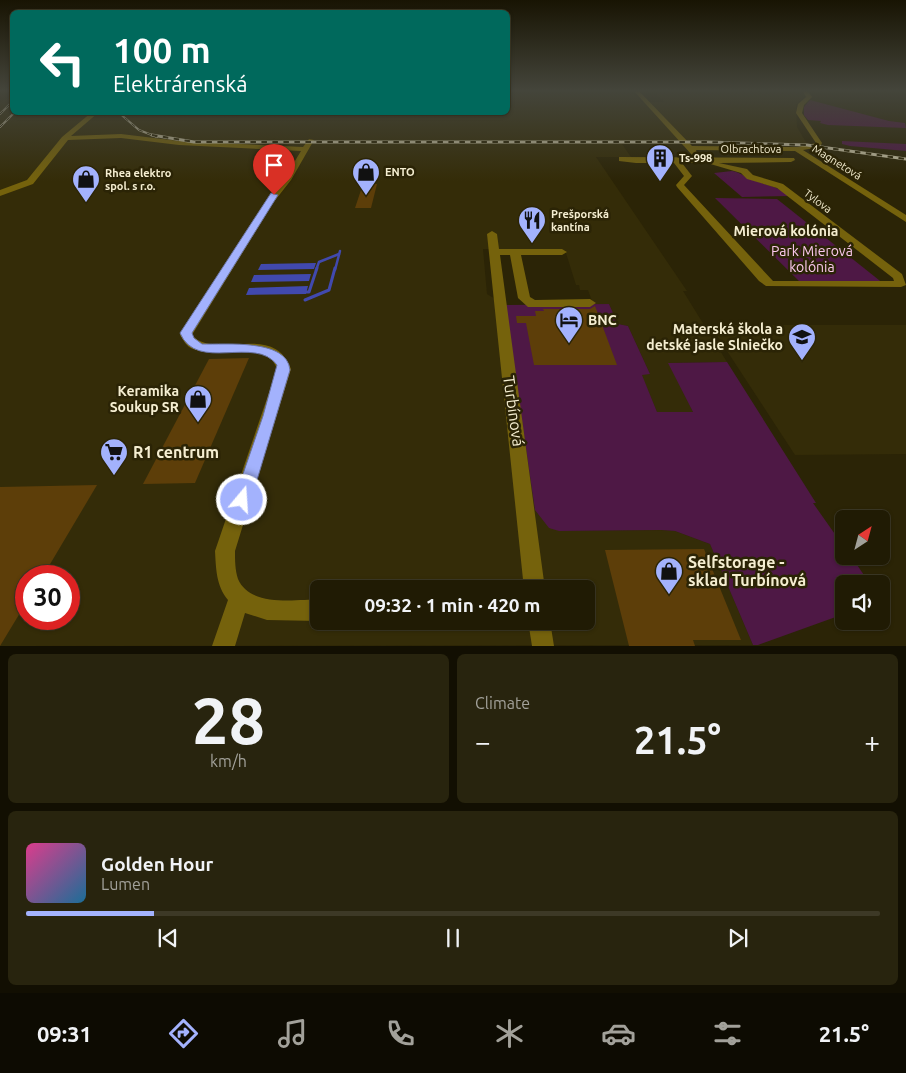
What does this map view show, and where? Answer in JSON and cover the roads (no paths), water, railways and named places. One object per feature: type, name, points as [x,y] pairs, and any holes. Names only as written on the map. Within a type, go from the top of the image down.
[{"type":"street","points":[[0,194],[30,182],[64,138],[85,120]]},
{"type":"street","points":[[663,120],[689,148],[705,160]]},
{"type":"street","points":[[795,148],[814,147],[819,144],[804,120]]},
{"type":"street","points":[[64,138],[121,136],[179,144],[304,149]]},
{"type":"street","points":[[310,610],[270,610],[258,607],[239,599],[230,587],[227,576],[225,551],[270,416],[284,370],[283,364],[277,356],[263,350],[200,348],[189,340],[186,333],[274,195],[287,180],[311,140]]},
{"type":"street","name":"Magnetová","points":[[689,148],[795,148],[906,219]]},
{"type":"street","name":"Olbrachtova","points":[[622,159],[636,161],[791,160]]},
{"type":"street","name":"Tylova","points":[[682,160],[678,163],[688,176],[680,185],[763,279],[774,285],[901,284],[898,276],[780,186],[750,177],[744,171],[705,160]]},
{"type":"street","name":"Turbínová","points":[[492,234],[534,580]]},
{"type":"street","points":[[494,252],[562,252]]},
{"type":"street","points":[[515,252],[524,298],[532,304],[590,303]]},
{"type":"street","points":[[223,646],[239,599]]},
{"type":"street","points":[[540,630],[542,646]]},
{"type":"waterway","points":[[335,270],[340,251]]},
{"type":"waterway","points":[[316,270],[319,262],[339,254]]},
{"type":"waterway","points":[[306,292],[309,292],[317,268]]},
{"type":"waterway","points":[[305,300],[329,290],[335,268]]},
{"type":"railway","points":[[0,127],[7,120]]},
{"type":"railway","points":[[128,120],[139,130],[157,137]]},
{"type":"railway","points":[[152,135],[194,142],[708,142],[807,145],[906,159]]},
{"type":"place","name":"Ts-998","points":[[660,182]]},
{"type":"place","name":"ENTO","points":[[366,196]]},
{"type":"place","name":"Rhea elektro spol. s r.o.","points":[[86,203]]},
{"type":"place","name":"Prešporská kantína","points":[[532,244]]},
{"type":"place","name":"BNC","points":[[569,344]]},
{"type":"place","name":"Materská škola a detské jasle Slniečko","points":[[802,361]]},
{"type":"place","name":"Keramika Soukup SR","points":[[198,423]]},
{"type":"place","name":"R1 centrum","points":[[114,476]]},
{"type":"place","name":"Selfstorage - sklad Turbínová","points":[[669,595]]},
{"type":"district","name":"Mierová kolónia","points":[[786,231]]},
{"type":"park label","name":"Park Mierová kolónia","points":[[812,260]]}]
